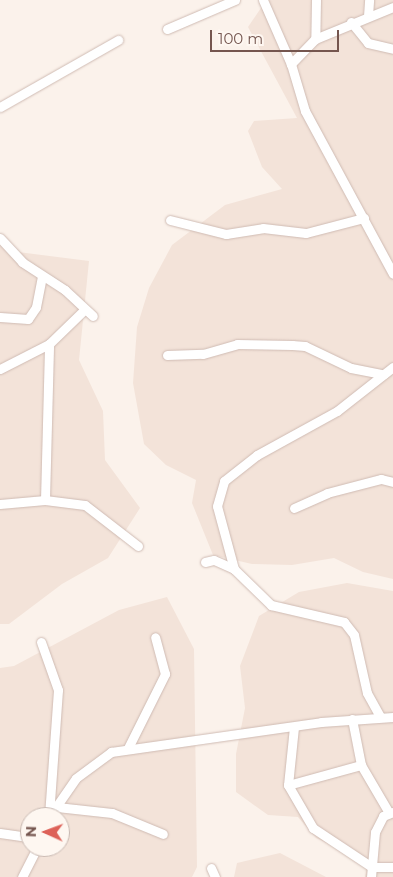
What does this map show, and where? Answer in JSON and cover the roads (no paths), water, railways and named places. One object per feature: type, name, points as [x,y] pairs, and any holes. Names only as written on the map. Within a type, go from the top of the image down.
[{"type":"street","points":[[167,29],[235,0]]},
{"type":"street","points":[[263,0],[291,64],[305,111],[393,274]]},
{"type":"street","points":[[315,39],[316,0]]},
{"type":"street","points":[[368,16],[369,0]]},
{"type":"street","points":[[291,64],[315,39],[351,22],[393,7]]},
{"type":"street","points":[[351,22],[368,43],[393,48]]},
{"type":"street","points":[[0,107],[118,40]]},
{"type":"street","points":[[170,220],[226,234],[263,228],[306,233],[364,218]]},
{"type":"street","points":[[0,238],[42,277],[69,293],[83,311],[93,316]]},
{"type":"street","points":[[0,317],[28,319],[36,307],[42,277]]},
{"type":"street","points":[[0,369],[49,344],[83,311]]},
{"type":"street","points":[[45,500],[49,344]]},
{"type":"street","points":[[167,355],[202,354],[237,344],[305,346],[351,368],[383,374]]},
{"type":"street","points":[[234,569],[217,506],[224,481],[258,455],[337,411],[393,367]]},
{"type":"street","points":[[294,508],[327,493],[381,480],[393,482]]},
{"type":"street","points":[[0,504],[45,500],[85,505],[138,546]]},
{"type":"street","points":[[205,562],[214,560],[234,569],[271,605],[344,622],[354,636],[367,693],[388,714]]},
{"type":"street","points":[[128,748],[165,674],[155,637]]},
{"type":"street","points":[[41,642],[58,690],[50,807]]},
{"type":"street","points":[[57,807],[92,763],[128,748],[388,714]]},
{"type":"street","points":[[352,719],[360,765],[391,812],[375,832],[371,877]]},
{"type":"street","points":[[294,727],[288,785],[316,832],[372,867],[393,867]]},
{"type":"street","points":[[288,785],[360,765]]},
{"type":"street","points":[[70,809],[112,814],[163,834]]},
{"type":"street","points":[[0,833],[20,835]]},
{"type":"street","points":[[22,877],[32,857]]},
{"type":"street","points":[[211,868],[215,877]]}]
